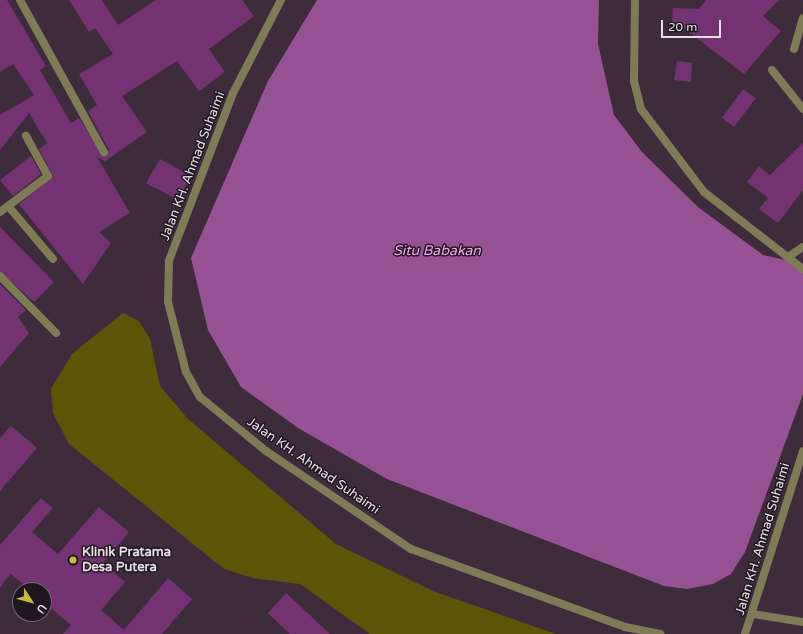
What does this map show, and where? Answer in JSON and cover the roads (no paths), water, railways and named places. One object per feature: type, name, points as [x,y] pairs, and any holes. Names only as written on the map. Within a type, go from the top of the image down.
[{"type":"street","points":[[20,0],[104,152]]},
{"type":"street","name":"Jalan KH. Ahmad Suhaimi","points":[[281,0],[233,93],[169,261],[168,302],[186,372],[200,397],[266,451],[412,549],[625,627],[660,634]]},
{"type":"street","points":[[635,0],[634,81],[642,109],[704,192],[803,269]]},
{"type":"street","points":[[794,49],[803,18]]},
{"type":"street","points":[[772,70],[803,109]]},
{"type":"street","points":[[0,212],[48,176],[26,136]]},
{"type":"street","points":[[9,206],[53,259]]},
{"type":"street","points":[[788,257],[803,247]]},
{"type":"street","points":[[0,276],[56,333]]},
{"type":"street","name":"Jalan KH. Ahmad Suhaimi","points":[[745,634],[753,614],[803,451]]},
{"type":"street","points":[[753,614],[803,622]]},
{"type":"water","name":"Situ Babakan","points":[[317,0],[599,0],[598,44],[614,115],[642,152],[698,207],[763,255],[790,261],[803,272],[803,394],[745,552],[731,574],[713,584],[687,589],[664,586],[387,479],[298,428],[241,387],[208,330],[191,258],[268,81]]},
{"type":"place","name":"Klinik Pratama Desa Putera","points":[[73,560]]}]
